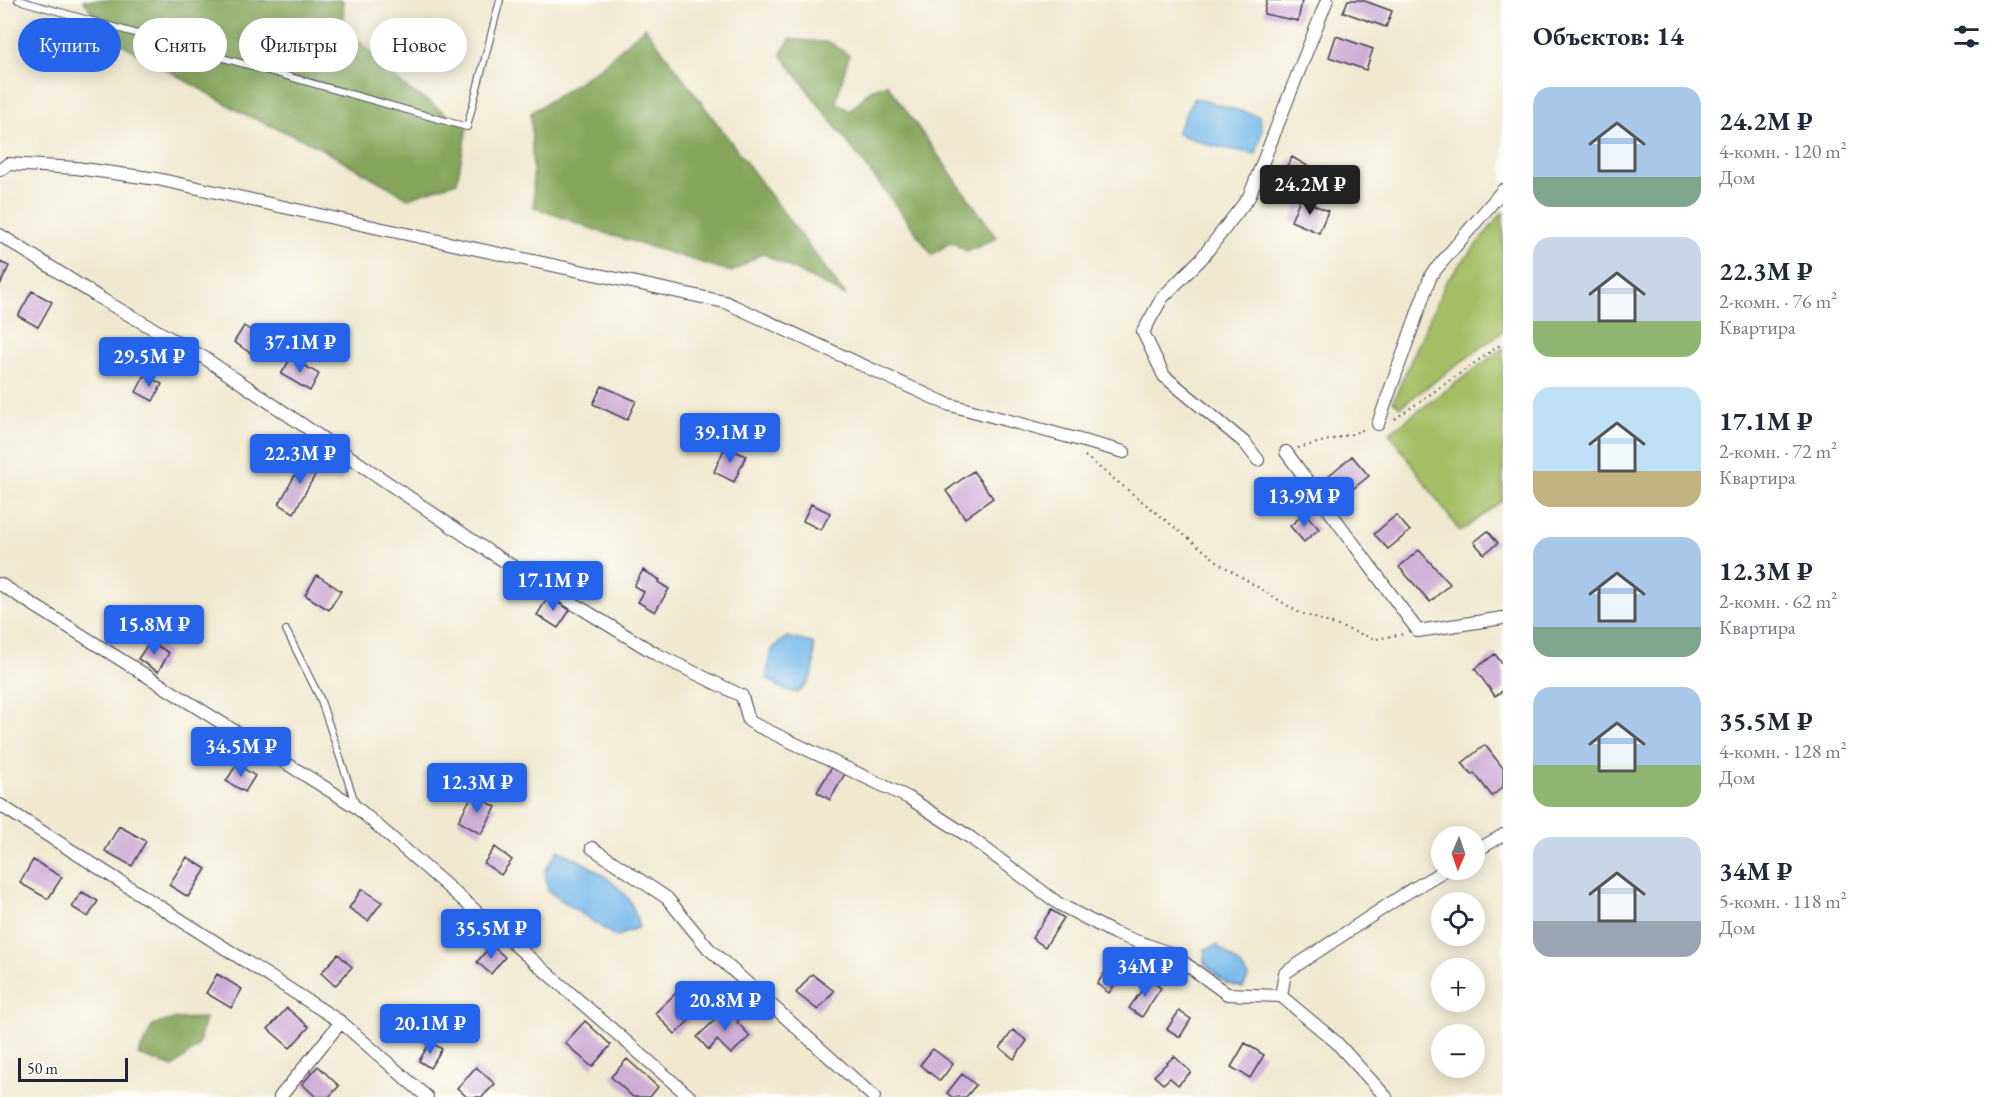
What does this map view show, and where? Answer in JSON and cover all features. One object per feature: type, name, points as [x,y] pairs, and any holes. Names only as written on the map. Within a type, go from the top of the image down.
[{"type":"street","points":[[1258,460],[1245,443],[1164,376],[1143,332],[1162,298],[1201,259],[1249,197],[1327,0]]},
{"type":"street","points":[[0,170],[8,164],[76,168],[157,179],[725,302],[947,405],[1124,452]]},
{"type":"street","points":[[1378,424],[1431,275],[1503,190]]},
{"type":"street","points":[[0,235],[103,300],[202,357],[488,550],[656,654],[742,696],[749,721],[909,798],[971,838],[1059,904],[1114,933],[1172,954],[1227,994],[1281,996],[1336,1042],[1386,1097]]},
{"type":"street","points":[[1286,452],[1418,631],[1503,619]]},
{"type":"street","points":[[0,584],[356,807],[690,1097]]},
{"type":"street","points":[[0,805],[341,1022],[427,1097]]},
{"type":"street","points":[[1485,846],[1503,835]]},
{"type":"street","points":[[592,848],[667,898],[708,948],[874,1097]]},
{"type":"street","points":[[1281,996],[1286,973],[1431,878]]},
{"type":"street","points":[[280,1097],[341,1022]]},
{"type":"lane","points":[[18,0],[467,127],[500,0]]},
{"type":"lane","points":[[286,630],[320,698],[356,807]]},
{"type":"path","points":[[1084,455],[1222,566],[1298,612],[1375,639],[1418,631]]},
{"type":"green space","points":[[83,0],[343,0],[344,18],[239,18],[239,72],[358,72],[358,40],[370,52],[370,72],[390,72],[404,86],[467,127],[457,182],[408,198],[313,144],[244,114],[170,72],[227,72],[227,18],[133,18],[133,51],[121,44],[121,18],[96,18]]},
{"type":"green space","points":[[645,27],[846,296],[762,253],[732,272],[601,232],[534,207],[531,113],[598,69]]},
{"type":"green space","points":[[790,39],[831,43],[849,55],[836,102],[850,111],[869,91],[887,84],[997,238],[968,252],[951,242],[932,255],[781,54]]},
{"type":"green space","points":[[1503,212],[1503,331],[1400,407],[1393,401],[1446,282]]},
{"type":"green space","points":[[1503,348],[1503,500],[1460,532],[1389,433]]},
{"type":"green space","points":[[205,1018],[198,1046],[173,1067],[138,1055],[153,1025],[174,1019]]},
{"type":"water","points":[[1194,98],[1259,116],[1262,131],[1256,154],[1212,146],[1176,133]]},
{"type":"water","points":[[787,637],[813,643],[813,671],[808,682],[798,693],[784,690],[767,678],[770,654],[776,645]]},
{"type":"water","points":[[558,850],[587,865],[614,884],[631,903],[639,927],[616,937],[548,891],[545,871]]},
{"type":"water","points":[[1217,945],[1249,976],[1243,988],[1226,983],[1204,963],[1205,949]]},
{"type":"building","points":[[1267,0],[1302,1],[1298,21],[1264,14]]},
{"type":"building","points":[[1348,0],[1362,0],[1392,11],[1386,27],[1343,12]]},
{"type":"building","points":[[1336,36],[1373,49],[1366,70],[1329,57]]},
{"type":"building","points":[[1292,157],[1323,175],[1313,193],[1282,175]]},
{"type":"building","points":[[1300,199],[1328,211],[1319,233],[1291,221]]},
{"type":"building","points":[[0,262],[9,266],[0,285]]},
{"type":"building","points":[[32,291],[52,302],[38,327],[18,316]]},
{"type":"building","points":[[244,326],[262,338],[252,354],[234,342]]},
{"type":"building","points":[[291,358],[319,374],[310,391],[281,374]]},
{"type":"building","points":[[145,375],[162,384],[153,401],[136,392]]},
{"type":"building","points":[[602,386],[636,401],[627,420],[593,404]]},
{"type":"building","points":[[725,447],[746,456],[734,482],[714,472]]},
{"type":"building","points":[[1352,456],[1369,476],[1344,496],[1328,476]]},
{"type":"building","points":[[305,457],[320,466],[294,513],[279,504]]},
{"type":"building","points":[[973,471],[993,498],[965,518],[946,491]]},
{"type":"building","points":[[811,504],[830,513],[821,530],[803,521]]},
{"type":"building","points":[[1305,513],[1319,529],[1304,542],[1290,526]]},
{"type":"building","points":[[1396,515],[1410,531],[1388,549],[1374,534]]},
{"type":"building","points":[[1488,531],[1498,543],[1484,554],[1474,542]]},
{"type":"building","points":[[1419,550],[1450,584],[1430,602],[1399,567]]},
{"type":"building","points":[[643,570],[660,580],[658,582],[669,589],[655,612],[638,602],[644,592],[634,586]]},
{"type":"building","points":[[317,575],[341,591],[329,610],[305,595]]},
{"type":"building","points":[[548,597],[570,610],[558,628],[537,615]]},
{"type":"building","points":[[150,641],[169,653],[158,672],[138,659]]},
{"type":"building","points":[[1495,654],[1503,665],[1503,691],[1495,696],[1475,669]]},
{"type":"building","points":[[1485,745],[1503,768],[1503,787],[1492,796],[1474,773],[1472,775],[1462,763]]},
{"type":"building","points":[[237,764],[255,776],[245,792],[226,781]]},
{"type":"building","points":[[833,765],[846,772],[830,800],[817,792]]},
{"type":"building","points":[[473,794],[496,807],[481,834],[458,821]]},
{"type":"building","points":[[119,826],[146,841],[132,866],[105,851]]},
{"type":"building","points":[[495,847],[512,860],[501,875],[484,863]]},
{"type":"building","points":[[187,857],[206,869],[188,897],[169,885]]},
{"type":"building","points":[[33,860],[62,877],[48,899],[20,883]]},
{"type":"building","points":[[362,889],[382,902],[368,921],[349,908]]},
{"type":"building","points":[[82,892],[98,901],[88,917],[72,907]]},
{"type":"building","points":[[1051,910],[1064,918],[1045,947],[1032,938]]},
{"type":"building","points":[[491,945],[505,957],[491,974],[477,962]]},
{"type":"building","points":[[338,954],[352,967],[335,986],[321,973]]},
{"type":"building","points":[[1116,955],[1129,964],[1109,993],[1097,984]]},
{"type":"building","points":[[217,974],[242,989],[231,1008],[206,993]]},
{"type":"building","points":[[812,974],[834,991],[818,1010],[796,993]]},
{"type":"building","points":[[1149,980],[1161,988],[1142,1017],[1129,1008]]},
{"type":"building","points":[[677,992],[697,1013],[675,1034],[655,1013]]},
{"type":"building","points":[[731,1005],[742,1017],[737,1022],[750,1036],[731,1054],[717,1040],[709,1050],[697,1037]]},
{"type":"building","points":[[287,1008],[309,1027],[290,1048],[268,1029]]},
{"type":"building","points":[[1179,1011],[1191,1019],[1180,1037],[1167,1029]]},
{"type":"building","points":[[585,1021],[611,1045],[592,1067],[565,1043]]},
{"type":"building","points":[[1013,1030],[1027,1041],[1014,1059],[1000,1048]]},
{"type":"building","points":[[430,1042],[442,1049],[430,1068],[419,1061]]},
{"type":"building","points":[[1245,1043],[1264,1055],[1250,1078],[1231,1067]]},
{"type":"building","points":[[933,1049],[953,1064],[940,1081],[920,1065]]},
{"type":"building","points":[[1174,1056],[1191,1072],[1178,1085],[1170,1078],[1163,1084],[1154,1076]]},
{"type":"building","points":[[627,1059],[658,1087],[650,1097],[633,1097],[611,1077]]},
{"type":"building","points":[[318,1066],[339,1086],[329,1097],[316,1097],[302,1084]]},
{"type":"building","points":[[476,1067],[495,1084],[482,1097],[467,1097],[457,1088]]},
{"type":"building","points":[[962,1074],[976,1085],[966,1097],[952,1097],[947,1093]]}]
